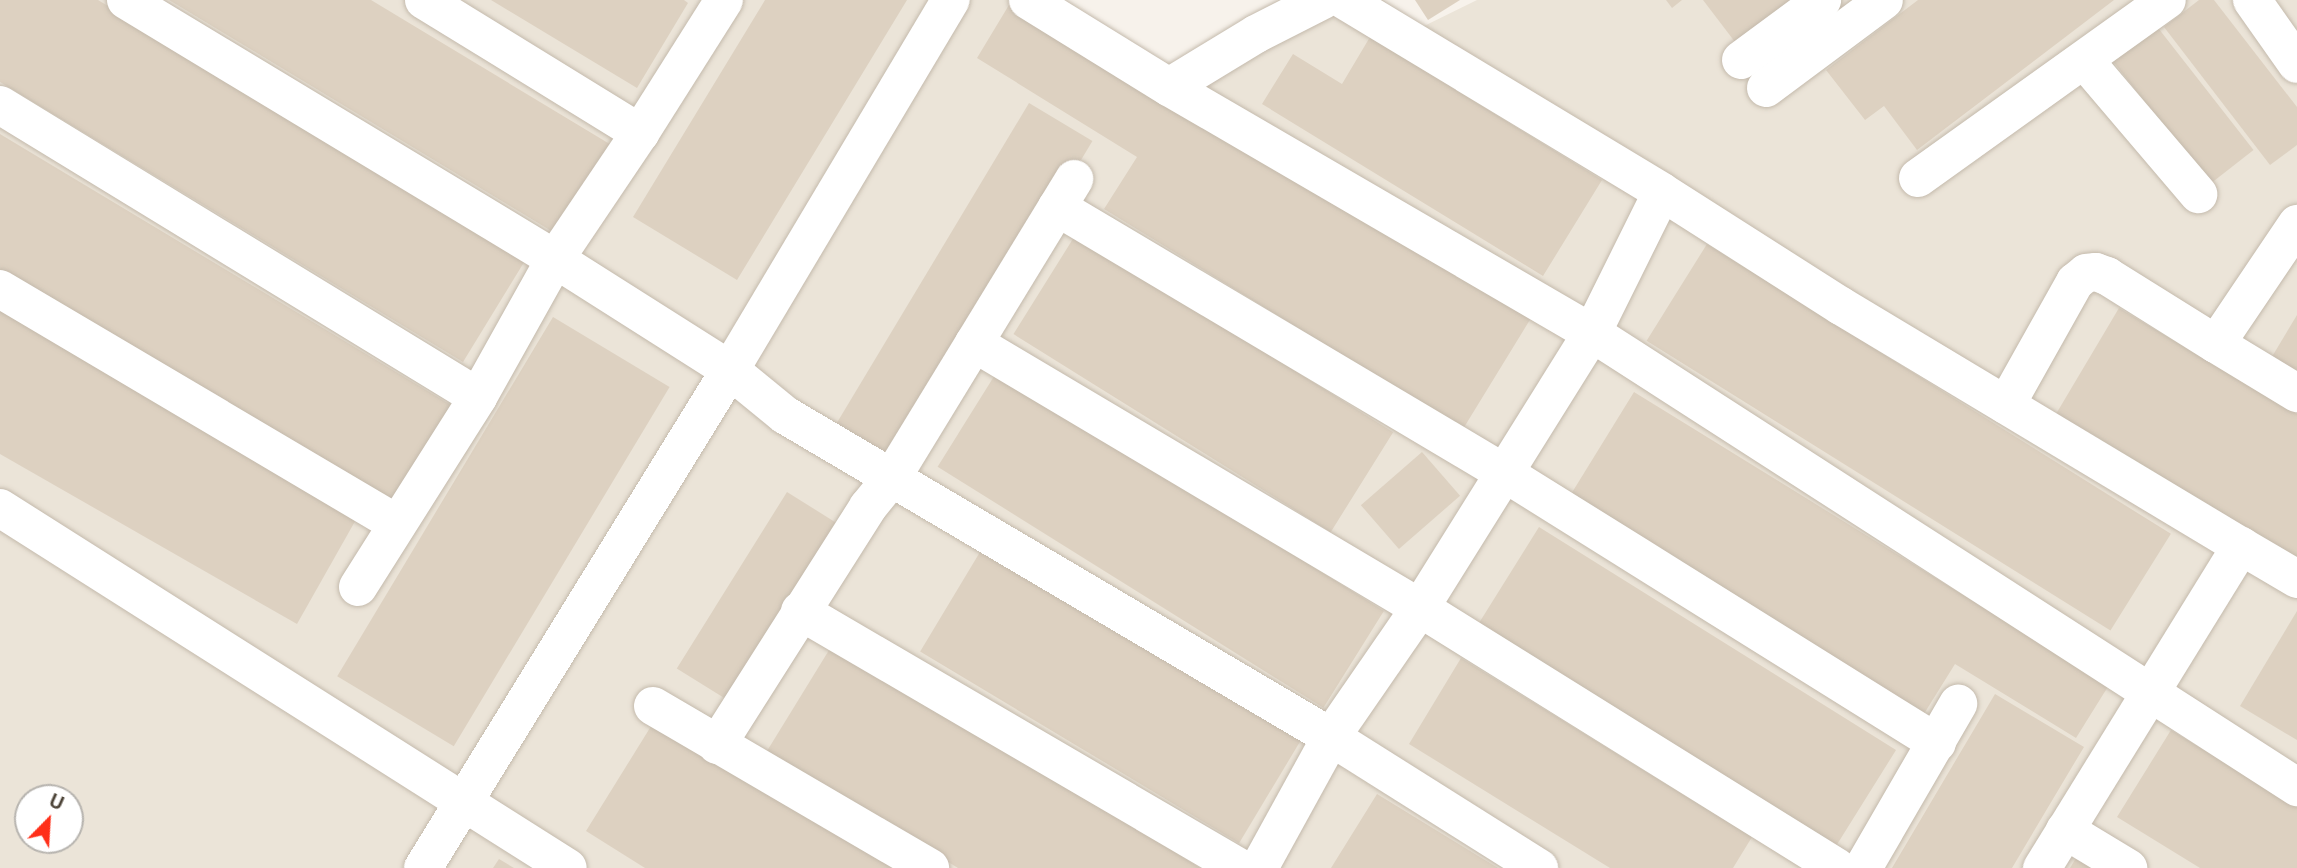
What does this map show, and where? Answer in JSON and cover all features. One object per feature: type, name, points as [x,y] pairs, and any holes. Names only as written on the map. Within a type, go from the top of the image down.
[{"type":"street","points":[[126,0],[555,259],[730,370],[785,415],[893,476],[1331,737],[1539,868]]},
{"type":"street","points":[[424,0],[640,133]]},
{"type":"street","points":[[358,587],[478,397],[555,259],[640,133],[724,0]]},
{"type":"street","points":[[423,868],[730,370],[951,0]]},
{"type":"street","points":[[1028,0],[1169,87],[1592,332],[2297,787]]},
{"type":"street","points":[[1169,87],[1256,34],[1323,0]]},
{"type":"street","points":[[1344,0],[1662,192],[1841,306],[2297,579]]},
{"type":"street","points":[[1822,0],[1766,65],[1884,0]]},
{"type":"street","points":[[1918,178],[2085,61],[2166,0]]},
{"type":"street","points":[[2252,0],[2297,64]]},
{"type":"street","points":[[2085,61],[2198,194]]},
{"type":"street","points":[[0,105],[478,397]]},
{"type":"street","points":[[1259,868],[1331,737],[1420,608],[1506,474],[1592,332],[1662,192]]},
{"type":"street","points":[[717,746],[800,611],[868,507],[893,476],[1066,193],[1506,474],[1937,743]]},
{"type":"street","points":[[2216,344],[2297,224]]},
{"type":"street","points":[[2006,405],[2076,282],[2086,273],[2096,272],[2107,276],[2297,393]]},
{"type":"street","points":[[0,289],[396,523]]},
{"type":"street","points":[[974,343],[1420,608],[1837,868]]},
{"type":"street","points":[[0,508],[568,868]]},
{"type":"street","points":[[2042,868],[2241,546]]},
{"type":"street","points":[[800,611],[1240,868]]},
{"type":"street","points":[[1863,868],[1958,704]]},
{"type":"street","points":[[653,706],[717,746],[930,868]]},
{"type":"street","points":[[2065,830],[2128,868]]},
{"type":"shaded area","points":[[0,0],[1057,0],[1176,70],[1279,0],[1383,0],[1418,29],[1477,0],[2297,0],[2297,868],[0,868]]},
{"type":"building","points":[[0,0],[98,0],[526,259],[463,362],[0,82]]},
{"type":"building","points":[[169,0],[371,0],[613,146],[558,235]]},
{"type":"building","points":[[491,0],[684,0],[688,3],[637,88]]},
{"type":"building","points":[[765,0],[907,0],[737,280],[633,217]]},
{"type":"building","points":[[1012,0],[1531,318],[1463,429],[1104,209],[1137,157],[977,58]]},
{"type":"building","points":[[1415,0],[1460,0],[1428,20]]},
{"type":"building","points":[[1666,0],[1682,0],[1672,8]]},
{"type":"building","points":[[1703,0],[1791,0],[1735,42]]},
{"type":"building","points":[[1918,0],[2114,0],[1917,150],[1884,106],[1865,120],[1826,70]]},
{"type":"building","points":[[2199,0],[2214,0],[2297,107],[2297,145],[2270,165],[2164,27]]},
{"type":"building","points":[[2155,24],[2254,150],[2209,185],[2111,58]]},
{"type":"building","points":[[1370,37],[1602,180],[1543,276],[1262,104],[1293,54],[1342,84]]},
{"type":"building","points":[[1029,103],[1092,141],[898,464],[835,426]]},
{"type":"building","points":[[0,134],[451,405],[384,515],[0,284]]},
{"type":"building","points":[[1076,234],[1393,432],[1331,532],[1013,334]]},
{"type":"building","points":[[1707,244],[2171,534],[2110,631],[1647,341]]},
{"type":"building","points":[[0,302],[362,509],[297,624],[0,454]]},
{"type":"building","points":[[2119,308],[2297,414],[2297,558],[2056,414]]},
{"type":"building","points":[[2297,315],[2297,375],[2270,360]]},
{"type":"building","points":[[553,317],[670,387],[454,746],[337,676]]},
{"type":"building","points":[[998,370],[1384,611],[1323,708],[938,467]]},
{"type":"building","points":[[1634,392],[2109,685],[2076,738],[1955,664],[1922,717],[1568,499]]},
{"type":"building","points":[[1422,452],[1460,496],[1399,549],[1361,505]]},
{"type":"building","points":[[787,492],[842,526],[732,703],[677,668]]},
{"type":"building","points":[[1539,527],[1896,750],[1832,852],[1475,629]]},
{"type":"building","points":[[983,547],[1302,739],[1239,843],[920,652]]},
{"type":"building","points":[[2297,611],[2297,740],[2240,706]]},
{"type":"building","points":[[834,642],[1200,868],[958,868],[767,751]]},
{"type":"building","points":[[1461,658],[1752,837],[1733,868],[1610,868],[1409,744]]},
{"type":"building","points":[[1995,694],[2084,747],[2012,868],[1892,868]]},
{"type":"building","points":[[658,715],[905,868],[645,868],[586,831]]},
{"type":"building","points":[[2171,730],[2297,807],[2297,868],[2200,868],[2117,817]]},
{"type":"building","points":[[1377,794],[1475,854],[1498,868],[1331,868]]},
{"type":"building","points":[[2078,855],[2099,868],[2070,868]]},
{"type":"building","points":[[499,859],[514,868],[493,868]]}]
